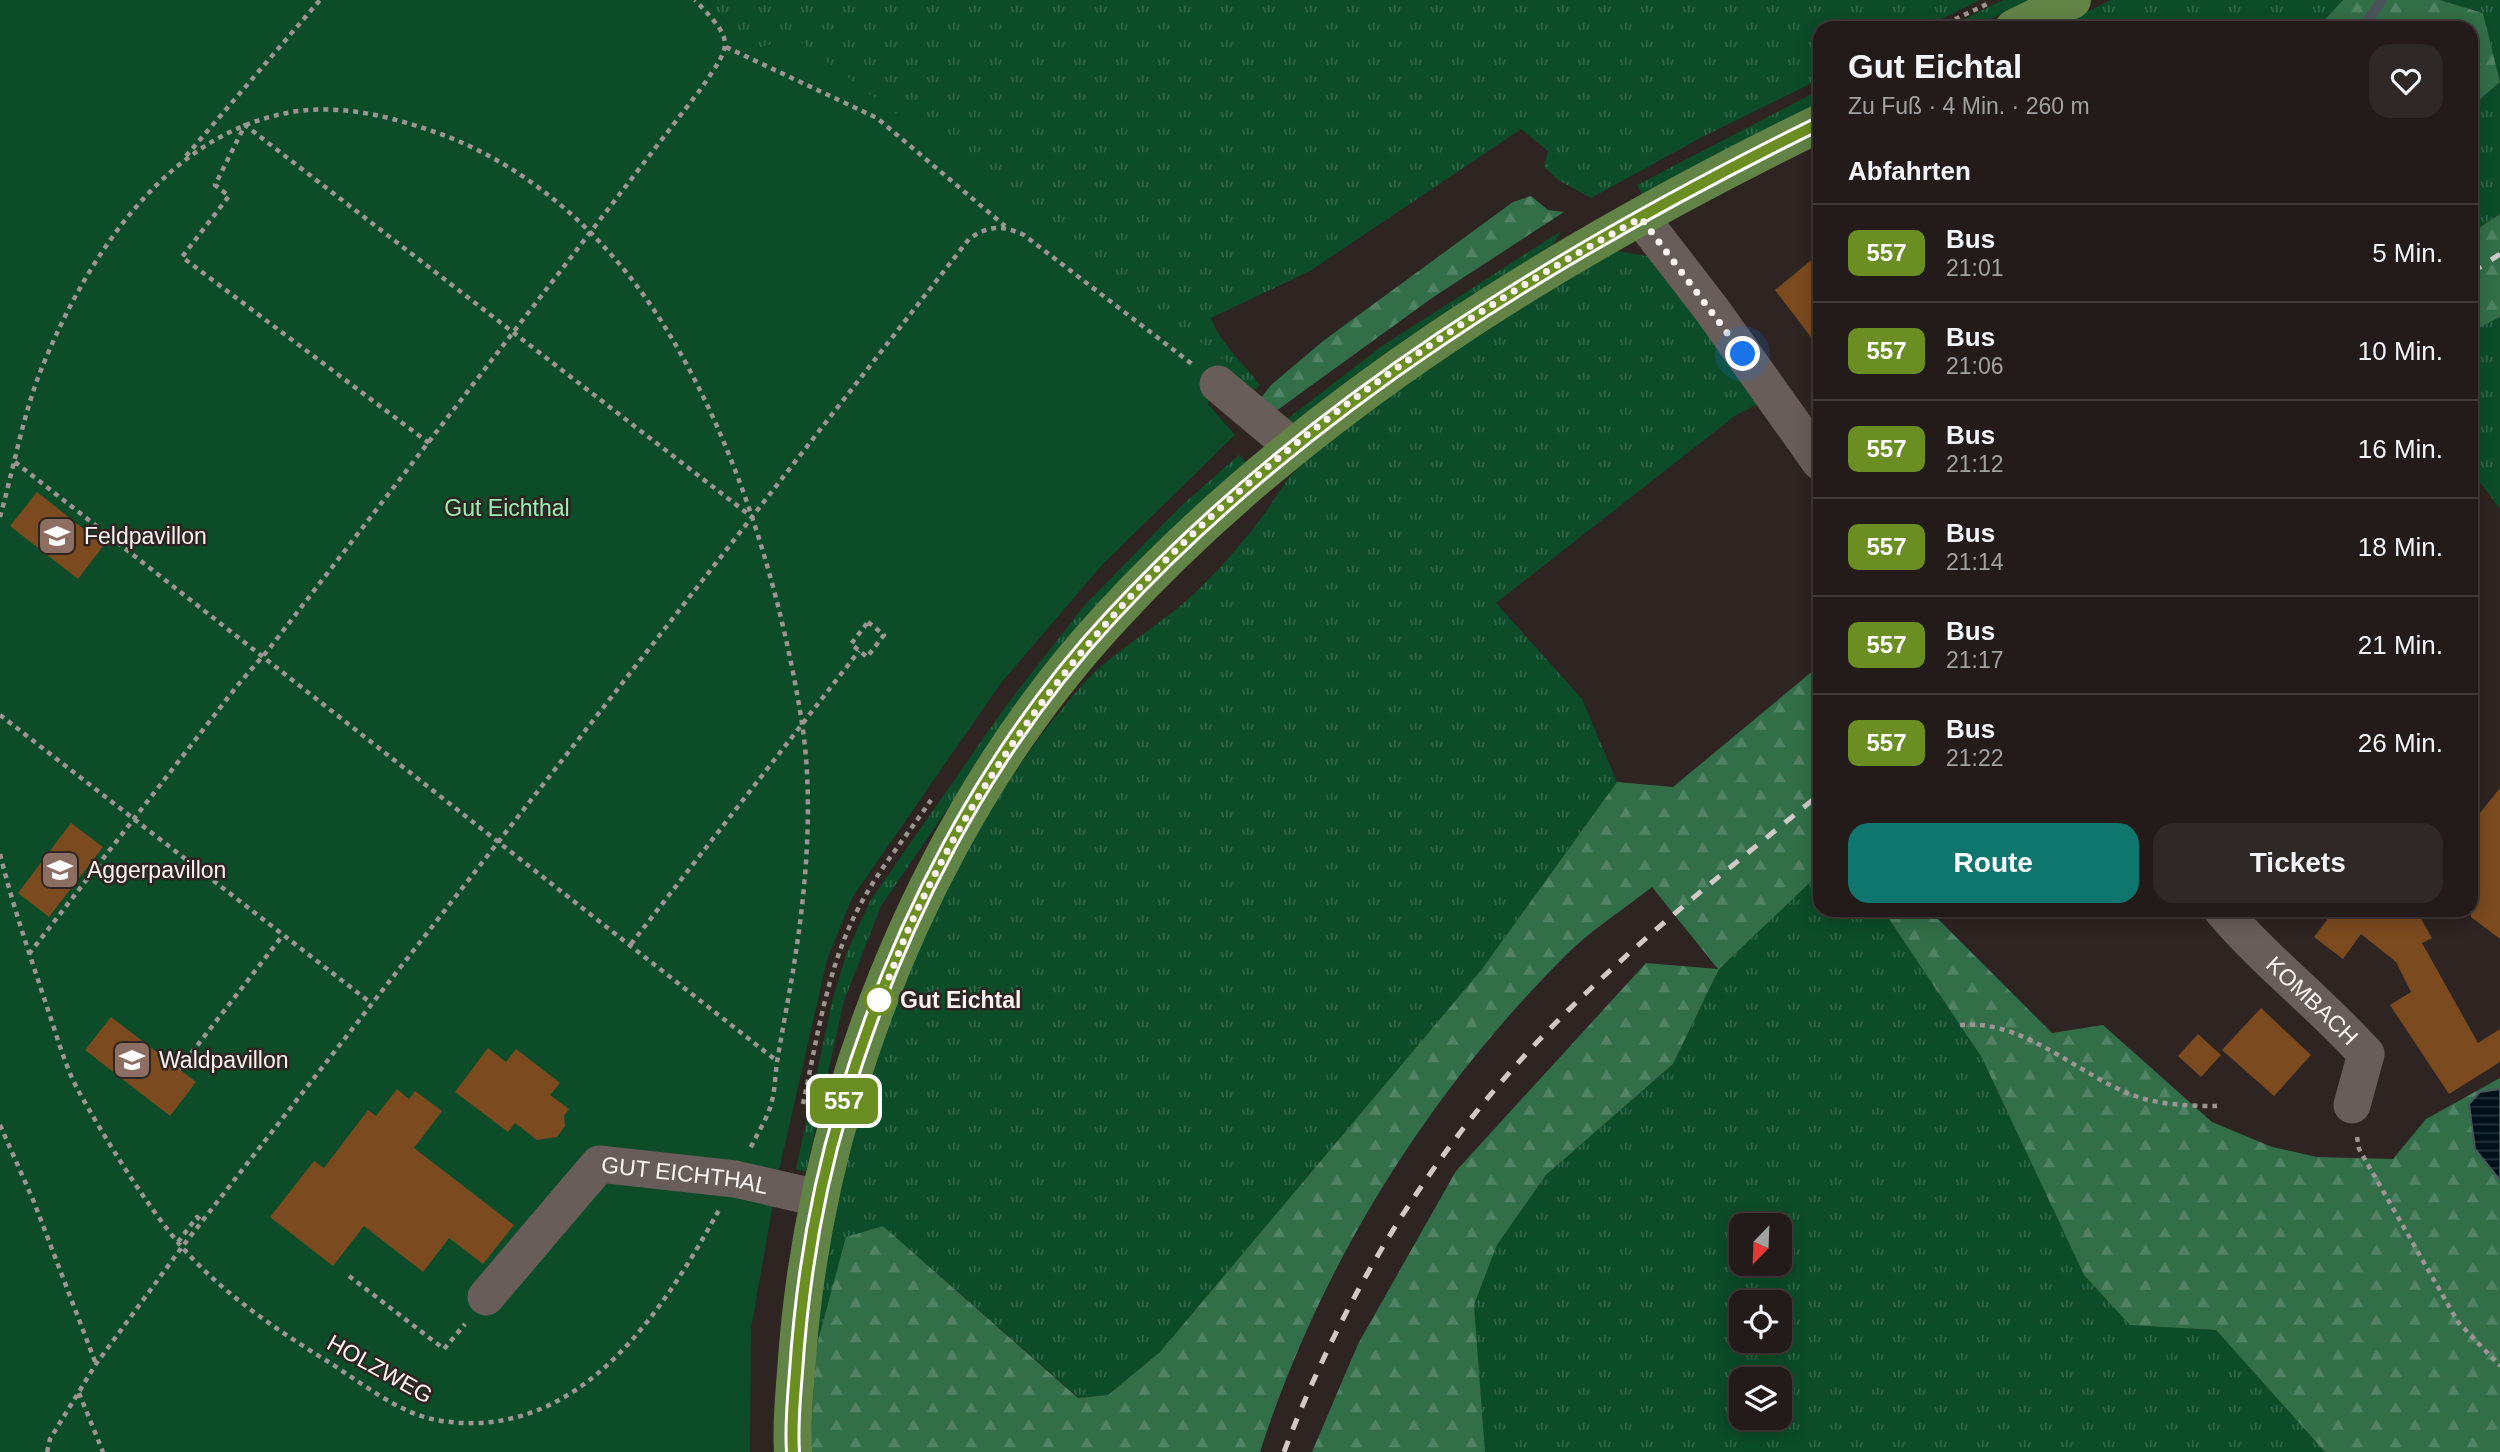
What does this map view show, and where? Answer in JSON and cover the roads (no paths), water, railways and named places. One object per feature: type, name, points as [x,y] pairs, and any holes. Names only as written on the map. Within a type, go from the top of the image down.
[{"type":"main road","points":[[2028,21],[2072,0]]},
{"type":"main road","points":[[793,1452],[800,1298],[818,1198],[855,1067],[889,974],[949,847],[993,773],[1060,680],[1109,619],[1227,503],[1293,447],[1463,324],[1641,218],[1813,127]]},
{"type":"street","points":[[1641,218],[1712,310],[1813,452]]},
{"type":"street","points":[[1218,384],[1293,447]]},
{"type":"street","name":"KOMBACH","points":[[2228,917],[2246,939],[2337,1022],[2366,1054],[2352,1105]]},
{"type":"street","name":"GUT EICHTHAL","points":[[486,1297],[599,1164],[729,1190],[818,1198]]},
{"type":"water","points":[[2500,1089],[2500,1180],[2475,1149],[2469,1104],[2480,1092]]},
{"type":"waterway","name":"KOMBACH","points":[[2367,21],[2382,0]]},
{"type":"railway","points":[[2478,268],[2500,254]]},
{"type":"railway","points":[[1284,1452],[1307,1395],[1361,1285],[1426,1180],[1462,1131],[1501,1083],[1574,1004],[1677,911],[1813,800]]},
{"type":"place","name":"Feldpavillon","points":[[57,536]]},
{"type":"place","name":"Aggerpavillon","points":[[60,870]]},
{"type":"place","name":"Gut Eichtal","points":[[879,1000]]},
{"type":"place","name":"Waldpavillon","points":[[132,1060]]},
{"type":"park label","name":"Gut Eichthal","points":[[507,508]]}]
